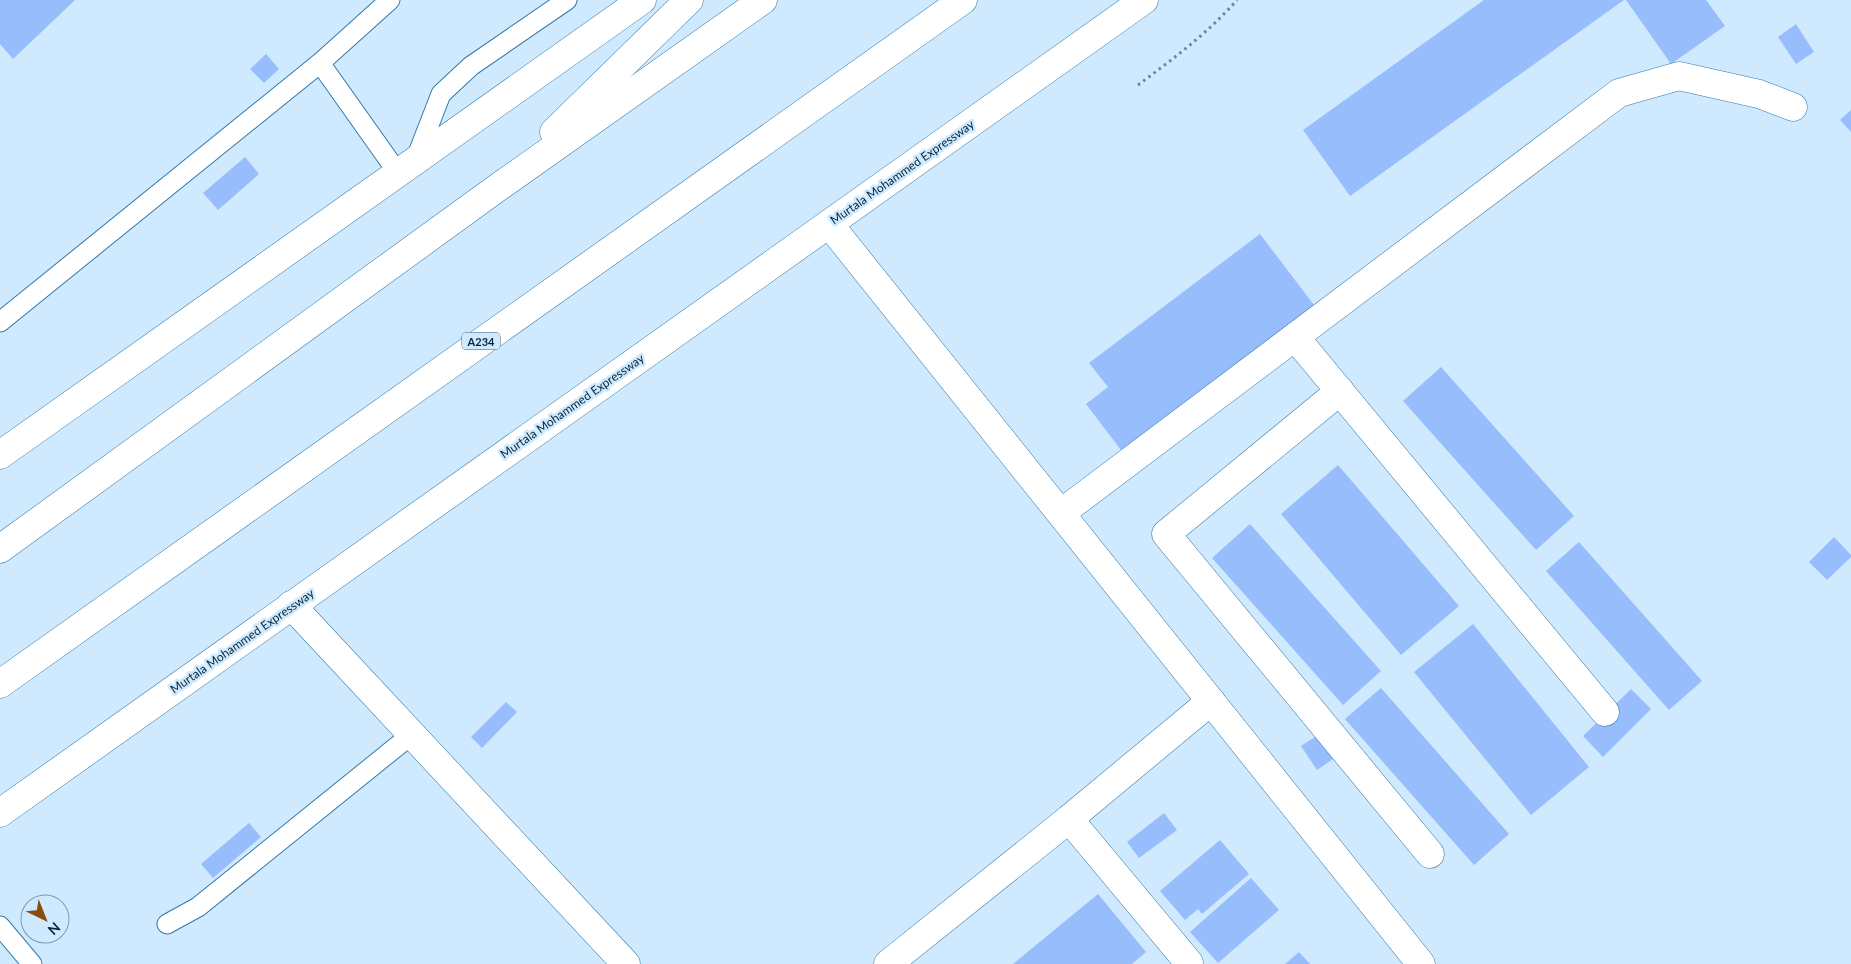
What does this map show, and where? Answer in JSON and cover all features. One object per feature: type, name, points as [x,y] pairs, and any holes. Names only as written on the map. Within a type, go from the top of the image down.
[{"type":"main road","points":[[0,455],[642,0]]},
{"type":"main road","points":[[493,191],[689,0]]},
{"type":"main road","points":[[0,549],[493,191],[763,0]]},
{"type":"main road","name":"A234","points":[[0,684],[963,0]]},
{"type":"main road","name":"Murtala Mohammed Expressway","points":[[0,814],[62,768],[829,224],[1147,1]]},
{"type":"main road","points":[[1061,513],[1618,93],[1679,76],[1759,94],[1793,107]]},
{"type":"main road","points":[[829,224],[1421,964]]},
{"type":"main road","points":[[1295,337],[1606,712]]},
{"type":"main road","points":[[1340,391],[1166,534],[1430,854]]},
{"type":"main road","points":[[291,606],[626,964]]},
{"type":"main road","points":[[888,964],[1069,819],[1211,701]]},
{"type":"main road","points":[[0,794],[62,768]]},
{"type":"main road","points":[[1069,819],[1190,963]]},
{"type":"lane","points":[[0,322],[320,63],[390,0]]},
{"type":"lane","points":[[320,63],[407,168],[441,94],[471,66],[567,0]]},
{"type":"lane","points":[[167,924],[198,907],[411,735]]},
{"type":"lane","points":[[0,926],[32,964]]},
{"type":"path","points":[[1138,85],[1220,20],[1237,0]]},
{"type":"building","points":[[0,0],[75,0],[13,59],[0,44]]},
{"type":"building","points":[[1484,0],[1624,0],[1350,196],[1303,130]]},
{"type":"building","points":[[1626,0],[1706,0],[1725,26],[1671,64]]},
{"type":"building","points":[[1796,24],[1814,52],[1796,64],[1778,37]]},
{"type":"building","points":[[266,54],[279,69],[264,83],[250,69]]},
{"type":"building","points":[[1851,110],[1851,132],[1840,120]]},
{"type":"building","points":[[245,157],[259,174],[218,210],[203,193]]},
{"type":"building","points":[[1260,234],[1314,305],[1121,450],[1086,404],[1108,387],[1089,363]]},
{"type":"building","points":[[1441,367],[1574,516],[1536,550],[1403,401]]},
{"type":"building","points":[[1338,465],[1459,606],[1401,655],[1281,514]]},
{"type":"building","points":[[1250,524],[1381,671],[1343,705],[1212,558]]},
{"type":"building","points":[[1834,537],[1851,557],[1827,580],[1809,562]]},
{"type":"building","points":[[1579,542],[1702,681],[1669,710],[1546,571]]},
{"type":"building","points":[[1473,624],[1589,767],[1531,815],[1414,672]]},
{"type":"building","points":[[1381,688],[1509,834],[1474,865],[1345,719]]},
{"type":"building","points":[[1631,689],[1651,709],[1603,757],[1583,736]]},
{"type":"building","points":[[506,702],[517,712],[482,748],[471,737]]},
{"type":"building","points":[[1318,735],[1333,759],[1317,770],[1301,746]]},
{"type":"building","points":[[1164,813],[1177,830],[1139,858],[1127,842]]},
{"type":"building","points":[[249,823],[261,837],[213,878],[201,864]]},
{"type":"building","points":[[1220,840],[1249,874],[1202,914],[1198,909],[1185,920],[1160,891]]},
{"type":"building","points":[[1251,878],[1279,910],[1218,963],[1190,932]]},
{"type":"building","points":[[1098,894],[1146,952],[1132,964],[1013,964]]},
{"type":"building","points":[[1299,952],[1310,964],[1285,964]]}]
